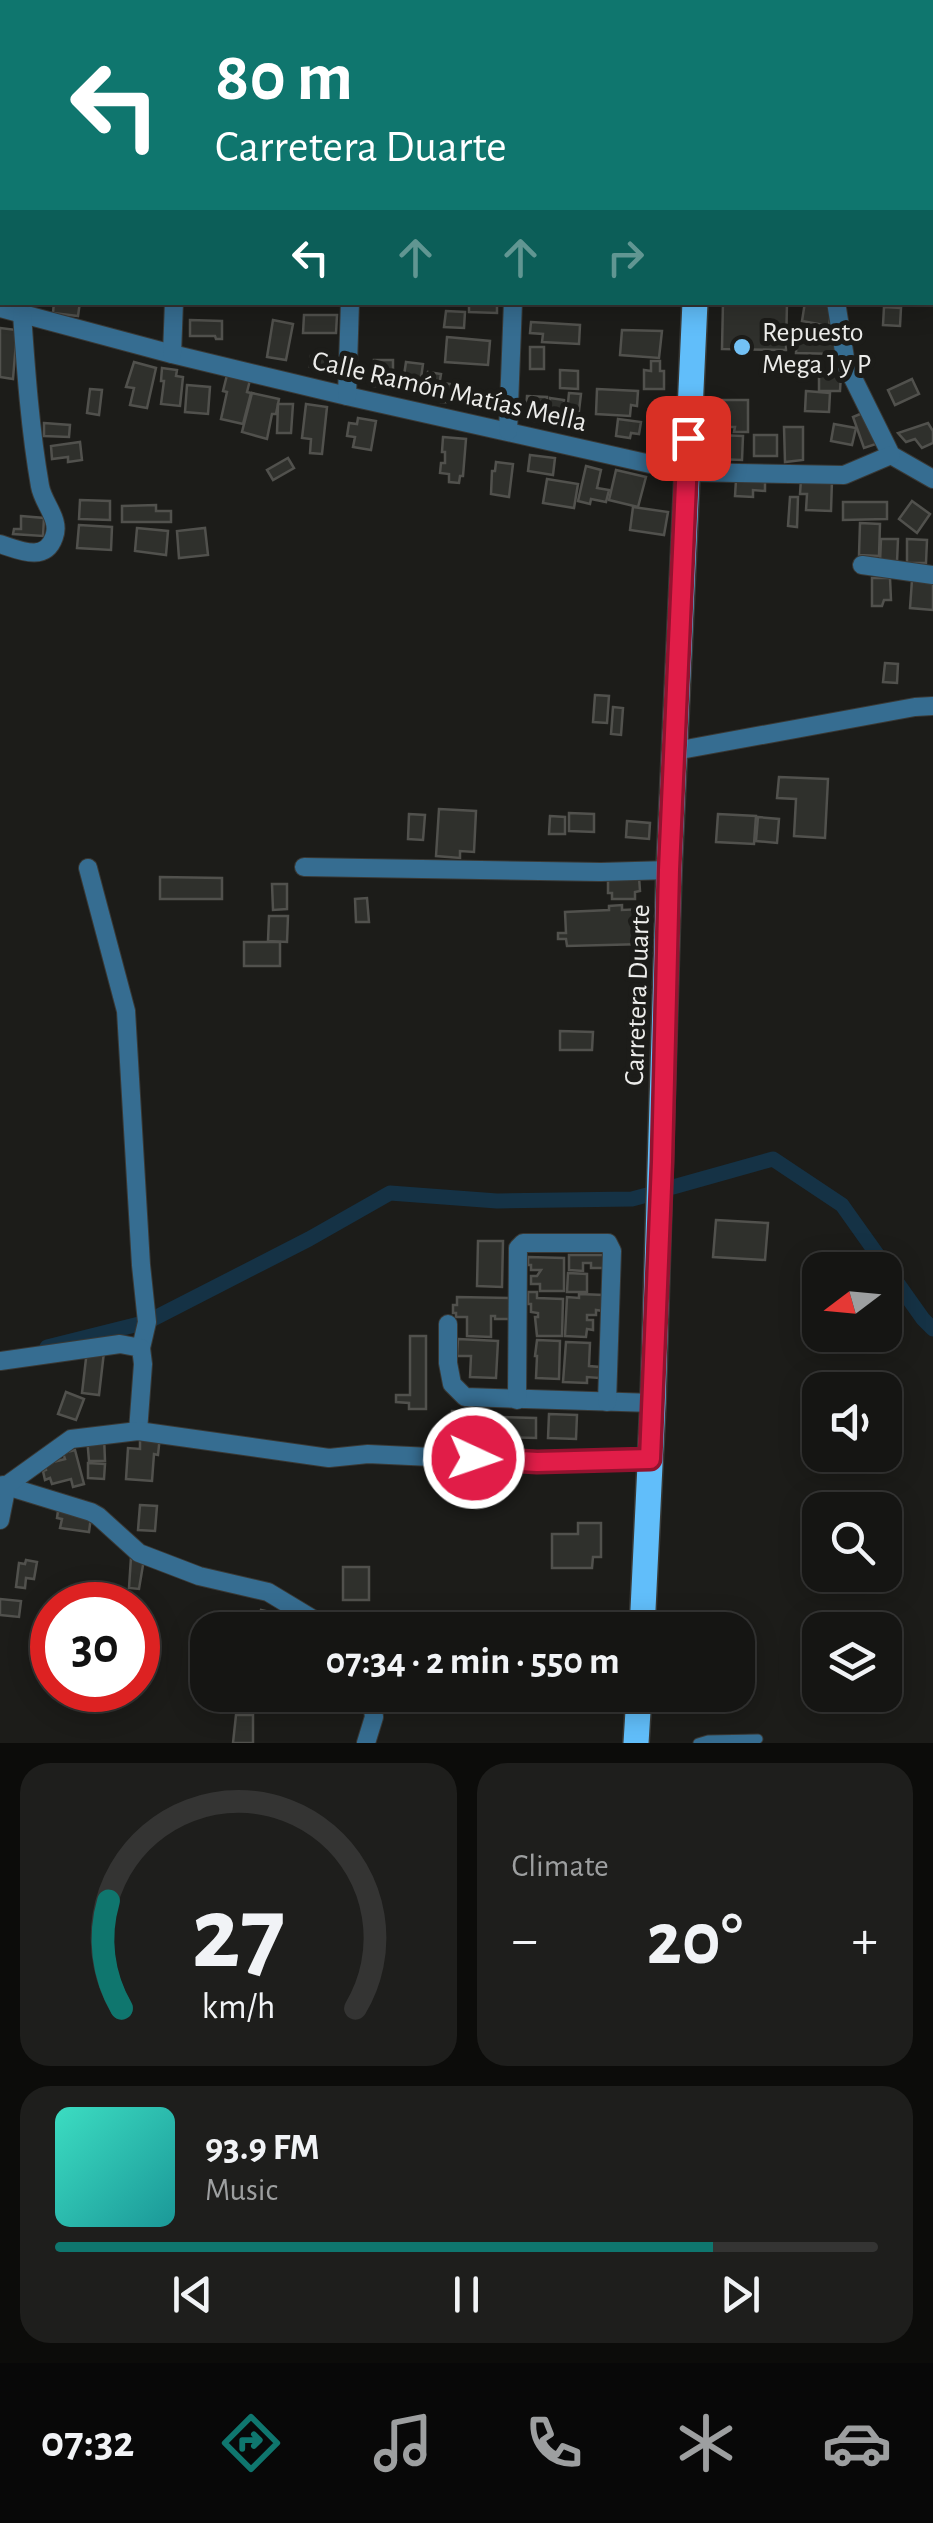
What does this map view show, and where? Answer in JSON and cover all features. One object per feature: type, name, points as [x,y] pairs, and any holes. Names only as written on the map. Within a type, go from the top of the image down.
[{"type":"main road","name":"Carretera Duarte","points":[[643,1612],[669,870],[695,305]]},
{"type":"main road","points":[[636,1743],[637,1712]]},
{"type":"street","points":[[172,354],[174,305]]},
{"type":"street","points":[[346,396],[350,305]]},
{"type":"street","points":[[508,431],[512,305]]},
{"type":"street","points":[[836,305],[846,364],[891,456],[933,478]]},
{"type":"street","points":[[0,544],[30,554],[41,552],[54,540],[56,523],[42,497],[13,309]]},
{"type":"street","name":"Calle Ramón Matías Mella","points":[[13,309],[172,354],[686,472],[844,474],[891,456]]},
{"type":"street","points":[[862,565],[933,574]]},
{"type":"street","points":[[674,751],[933,706]]},
{"type":"street","points":[[304,867],[669,870]]},
{"type":"street","points":[[88,868],[126,1010],[147,1322],[141,1348],[138,1430]]},
{"type":"street","points":[[517,1400],[518,1248],[523,1243],[608,1243],[612,1251],[606,1402]]},
{"type":"street","points":[[448,1324],[452,1384],[466,1397],[653,1403]]},
{"type":"street","points":[[0,1361],[120,1344],[141,1348]]},
{"type":"street","points":[[0,1520],[4,1485],[71,1439],[138,1430],[329,1458],[368,1454],[537,1462],[650,1459]]},
{"type":"street","points":[[4,1485],[91,1512],[139,1553],[199,1576],[268,1592],[301,1612]]},
{"type":"street","points":[[366,1743],[373,1712]]},
{"type":"lane","points":[[698,1743],[758,1739]]},
{"type":"building","points":[[54,305],[80,305],[78,316],[53,313]]},
{"type":"building","points":[[469,305],[497,305],[497,313],[469,312]]},
{"type":"building","points":[[723,305],[787,305],[786,350],[722,349]]},
{"type":"building","points":[[805,305],[832,305],[829,326],[802,321]]},
{"type":"building","points":[[884,307],[901,308],[900,326],[883,325]]},
{"type":"building","points":[[446,311],[465,312],[464,328],[444,327]]},
{"type":"building","points":[[304,315],[337,315],[336,333],[303,333]]},
{"type":"building","points":[[190,320],[222,321],[222,339],[190,336]]},
{"type":"building","points":[[273,320],[293,324],[286,360],[267,357]]},
{"type":"building","points":[[531,322],[580,325],[579,344],[542,342],[543,334],[530,333]]},
{"type":"building","points":[[0,328],[17,330],[13,379],[0,377]]},
{"type":"building","points":[[622,330],[662,331],[659,358],[620,355]]},
{"type":"building","points":[[797,334],[836,335],[836,354],[796,353]]},
{"type":"building","points":[[447,337],[490,341],[488,365],[445,362]]},
{"type":"building","points":[[530,347],[544,347],[544,369],[530,369]]},
{"type":"building","points":[[311,356],[341,359],[340,370],[310,367]]},
{"type":"building","points":[[374,360],[393,360],[393,386],[374,386]]},
{"type":"building","points":[[651,361],[660,361],[664,389],[644,389],[644,370],[651,371]]},
{"type":"building","points":[[134,362],[156,368],[147,408],[130,405],[134,388],[126,387]]},
{"type":"building","points":[[406,362],[423,364],[419,392],[402,389]]},
{"type":"building","points":[[162,368],[177,370],[176,376],[183,377],[180,406],[161,404]]},
{"type":"building","points":[[560,370],[578,371],[578,389],[560,388]]},
{"type":"building","points":[[428,372],[441,374],[437,398],[424,396]]},
{"type":"building","points":[[819,373],[841,374],[840,391],[819,391]]},
{"type":"building","points":[[227,375],[250,380],[247,392],[251,393],[243,424],[221,419]]},
{"type":"building","points":[[912,379],[919,394],[895,405],[888,390]]},
{"type":"building","points":[[443,383],[471,387],[469,403],[441,402]]},
{"type":"building","points":[[187,385],[210,387],[208,414],[185,412]]},
{"type":"building","points":[[90,389],[102,390],[99,415],[87,413]]},
{"type":"building","points":[[597,389],[638,391],[637,406],[631,405],[630,416],[596,414]]},
{"type":"building","points":[[806,391],[830,393],[829,412],[805,411]]},
{"type":"building","points":[[252,393],[279,399],[267,439],[242,432]]},
{"type":"building","points":[[569,393],[581,394],[577,428],[566,423]]},
{"type":"building","points":[[527,396],[547,397],[545,422],[526,415]]},
{"type":"building","points":[[550,398],[564,400],[562,421],[547,420]]},
{"type":"building","points":[[719,400],[748,400],[748,432],[734,432],[735,427],[728,427],[728,434],[712,434],[712,405],[719,405]]},
{"type":"building","points":[[278,404],[293,404],[291,433],[277,433]]},
{"type":"building","points":[[306,404],[327,407],[322,454],[310,453],[311,439],[302,438]]},
{"type":"building","points":[[865,412],[876,444],[864,448],[853,417]]},
{"type":"building","points":[[358,418],[376,421],[371,450],[353,447],[355,437],[347,436],[349,423],[357,424]]},
{"type":"building","points":[[618,419],[641,422],[639,434],[631,433],[630,438],[616,436]]},
{"type":"building","points":[[44,423],[70,425],[69,437],[44,436]]},
{"type":"building","points":[[928,423],[933,443],[922,448],[915,439],[906,442],[898,433]]},
{"type":"building","points":[[834,424],[856,428],[852,445],[831,441]]},
{"type":"building","points":[[784,427],[803,427],[803,460],[785,462]]},
{"type":"building","points":[[717,435],[743,436],[742,460],[716,459]]},
{"type":"building","points":[[754,435],[777,435],[777,456],[754,456]]},
{"type":"building","points":[[443,437],[466,439],[459,483],[449,482],[449,474],[440,473],[441,463],[445,463]]},
{"type":"building","points":[[80,442],[82,460],[52,459],[51,446]]},
{"type":"building","points":[[530,455],[555,458],[553,475],[528,471]]},
{"type":"building","points":[[288,458],[294,468],[273,480],[267,470]]},
{"type":"building","points":[[496,462],[513,464],[509,497],[491,494]]},
{"type":"building","points":[[586,466],[601,470],[597,488],[609,490],[606,502],[578,501]]},
{"type":"building","points":[[616,470],[646,477],[638,507],[609,500]]},
{"type":"building","points":[[547,479],[578,484],[574,508],[543,503]]},
{"type":"building","points":[[801,479],[832,480],[831,511],[806,510],[807,494],[800,494]]},
{"type":"building","points":[[736,480],[765,482],[765,491],[753,490],[753,497],[735,496]]},
{"type":"building","points":[[790,497],[798,497],[797,527],[788,526]]},
{"type":"building","points":[[80,500],[110,501],[110,520],[79,519]]},
{"type":"building","points":[[912,501],[930,514],[917,533],[899,519]]},
{"type":"building","points":[[843,502],[887,502],[887,519],[843,520]]},
{"type":"building","points":[[156,505],[156,511],[171,511],[171,522],[122,522],[122,506]]},
{"type":"building","points":[[633,507],[668,512],[664,535],[630,530]]},
{"type":"building","points":[[21,516],[44,518],[43,536],[13,534],[14,529],[21,529]]},
{"type":"building","points":[[860,523],[880,524],[879,556],[859,555]]},
{"type":"building","points":[[79,525],[112,527],[111,550],[77,548]]},
{"type":"building","points":[[137,528],[168,531],[166,555],[135,551]]},
{"type":"building","points":[[205,528],[208,555],[179,558],[177,531]]},
{"type":"building","points":[[881,539],[898,539],[897,562],[880,562]]},
{"type":"building","points":[[907,539],[927,540],[926,563],[907,563]]},
{"type":"building","points":[[872,578],[890,578],[891,600],[884,600],[882,606],[872,606]]},
{"type":"building","points":[[912,580],[933,581],[933,610],[910,608]]},
{"type":"building","points":[[885,663],[898,664],[897,683],[883,682]]},
{"type":"building","points":[[595,695],[609,696],[607,723],[593,722]]},
{"type":"building","points":[[613,707],[623,708],[621,735],[611,734]]},
{"type":"building","points":[[779,777],[828,779],[825,838],[794,836],[796,799],[777,798]]},
{"type":"building","points":[[439,809],[476,811],[474,852],[460,851],[460,858],[436,856]]},
{"type":"building","points":[[569,813],[594,814],[594,832],[569,831]]},
{"type":"building","points":[[409,814],[425,815],[423,840],[408,839]]},
{"type":"building","points":[[718,814],[756,816],[754,844],[716,842]]},
{"type":"building","points":[[550,816],[565,817],[565,834],[549,834]]},
{"type":"building","points":[[758,817],[779,819],[777,843],[756,841]]},
{"type":"building","points":[[627,821],[650,823],[649,839],[626,837]]},
{"type":"building","points":[[160,877],[222,878],[222,899],[160,899]]},
{"type":"building","points":[[639,877],[640,891],[635,892],[635,899],[612,899],[612,893],[608,893],[608,878]]},
{"type":"building","points":[[272,884],[287,884],[287,909],[273,910]]},
{"type":"building","points":[[367,898],[369,922],[356,922],[355,899]]},
{"type":"building","points":[[622,905],[622,910],[644,909],[645,944],[567,946],[566,939],[558,939],[558,933],[566,933],[565,912],[609,910],[609,906]]},
{"type":"building","points":[[269,916],[288,916],[287,942],[268,941]]},
{"type":"building","points":[[244,942],[280,942],[280,966],[244,966]]},
{"type":"building","points":[[560,1031],[593,1032],[592,1050],[560,1050]]},
{"type":"building","points":[[716,1220],[768,1223],[765,1260],[713,1257]]},
{"type":"building","points":[[478,1241],[503,1241],[502,1287],[477,1286]]},
{"type":"building","points":[[569,1255],[606,1255],[605,1268],[591,1268],[591,1263],[583,1263],[583,1271],[569,1270]]},
{"type":"building","points":[[528,1257],[564,1258],[564,1291],[540,1291],[540,1284],[531,1284],[531,1276],[537,1276],[541,1270],[531,1270]]},
{"type":"building","points":[[568,1273],[587,1274],[587,1292],[567,1292]]},
{"type":"building","points":[[528,1292],[537,1292],[537,1298],[563,1299],[562,1336],[537,1336],[538,1313],[531,1312]]},
{"type":"building","points":[[579,1294],[604,1295],[603,1311],[587,1315],[587,1320],[593,1320],[593,1330],[587,1329],[586,1337],[565,1336],[567,1297],[579,1298]]},
{"type":"building","points":[[457,1297],[510,1298],[510,1319],[491,1316],[491,1337],[467,1336],[467,1317],[456,1317],[453,1313]]},
{"type":"building","points":[[410,1336],[426,1336],[426,1409],[409,1409],[409,1403],[396,1402],[396,1395],[410,1395]]},
{"type":"building","points":[[458,1339],[498,1341],[496,1378],[470,1377],[471,1356],[457,1356]]},
{"type":"building","points":[[537,1340],[560,1341],[559,1379],[536,1378]]},
{"type":"building","points":[[566,1342],[590,1343],[589,1366],[600,1367],[599,1378],[587,1377],[587,1383],[563,1382]]},
{"type":"building","points":[[87,1350],[104,1352],[99,1395],[82,1393]]},
{"type":"building","points":[[66,1392],[84,1399],[76,1420],[58,1414]]},
{"type":"building","points":[[452,1411],[496,1413],[495,1439],[451,1437]]},
{"type":"building","points":[[549,1414],[577,1415],[576,1439],[548,1438]]},
{"type":"building","points":[[501,1417],[536,1418],[536,1438],[501,1437]]},
{"type":"building","points":[[140,1435],[160,1436],[152,1481],[126,1479],[128,1448],[140,1449]]},
{"type":"building","points":[[104,1436],[105,1461],[89,1461],[87,1437]]},
{"type":"building","points":[[75,1450],[84,1484],[73,1487],[71,1479],[52,1484],[50,1478],[45,1480],[45,1464],[65,1459],[63,1453]]},
{"type":"building","points":[[88,1463],[105,1464],[104,1479],[88,1478]]},
{"type":"building","points":[[140,1505],[157,1506],[155,1531],[138,1530]]},
{"type":"building","points":[[58,1511],[91,1517],[89,1532],[60,1528],[62,1519],[57,1518]]},
{"type":"building","points":[[578,1523],[601,1523],[601,1557],[593,1557],[592,1568],[552,1568],[552,1534],[578,1534]]},
{"type":"building","points":[[131,1557],[144,1559],[140,1582],[129,1582]]},
{"type":"building","points":[[26,1560],[37,1562],[34,1579],[26,1578],[25,1588],[16,1587],[19,1563],[25,1564]]},
{"type":"building","points":[[343,1567],[369,1567],[369,1600],[343,1600]]},
{"type":"building","points":[[0,1599],[21,1601],[19,1617],[0,1615]]},
{"type":"building","points":[[236,1715],[253,1715],[253,1743],[233,1743]]},
{"type":"waterway","points":[[673,1187],[773,1159],[842,1205],[933,1329]]},
{"type":"waterway","points":[[47,1347],[147,1322],[390,1193],[497,1201],[632,1199],[647,1195]]},
{"type":"place","name":"Repuesto Mega J y P","points":[[742,347]]},
{"type":"route","points":[[474,1458],[537,1462],[650,1459],[688,438]]}]
